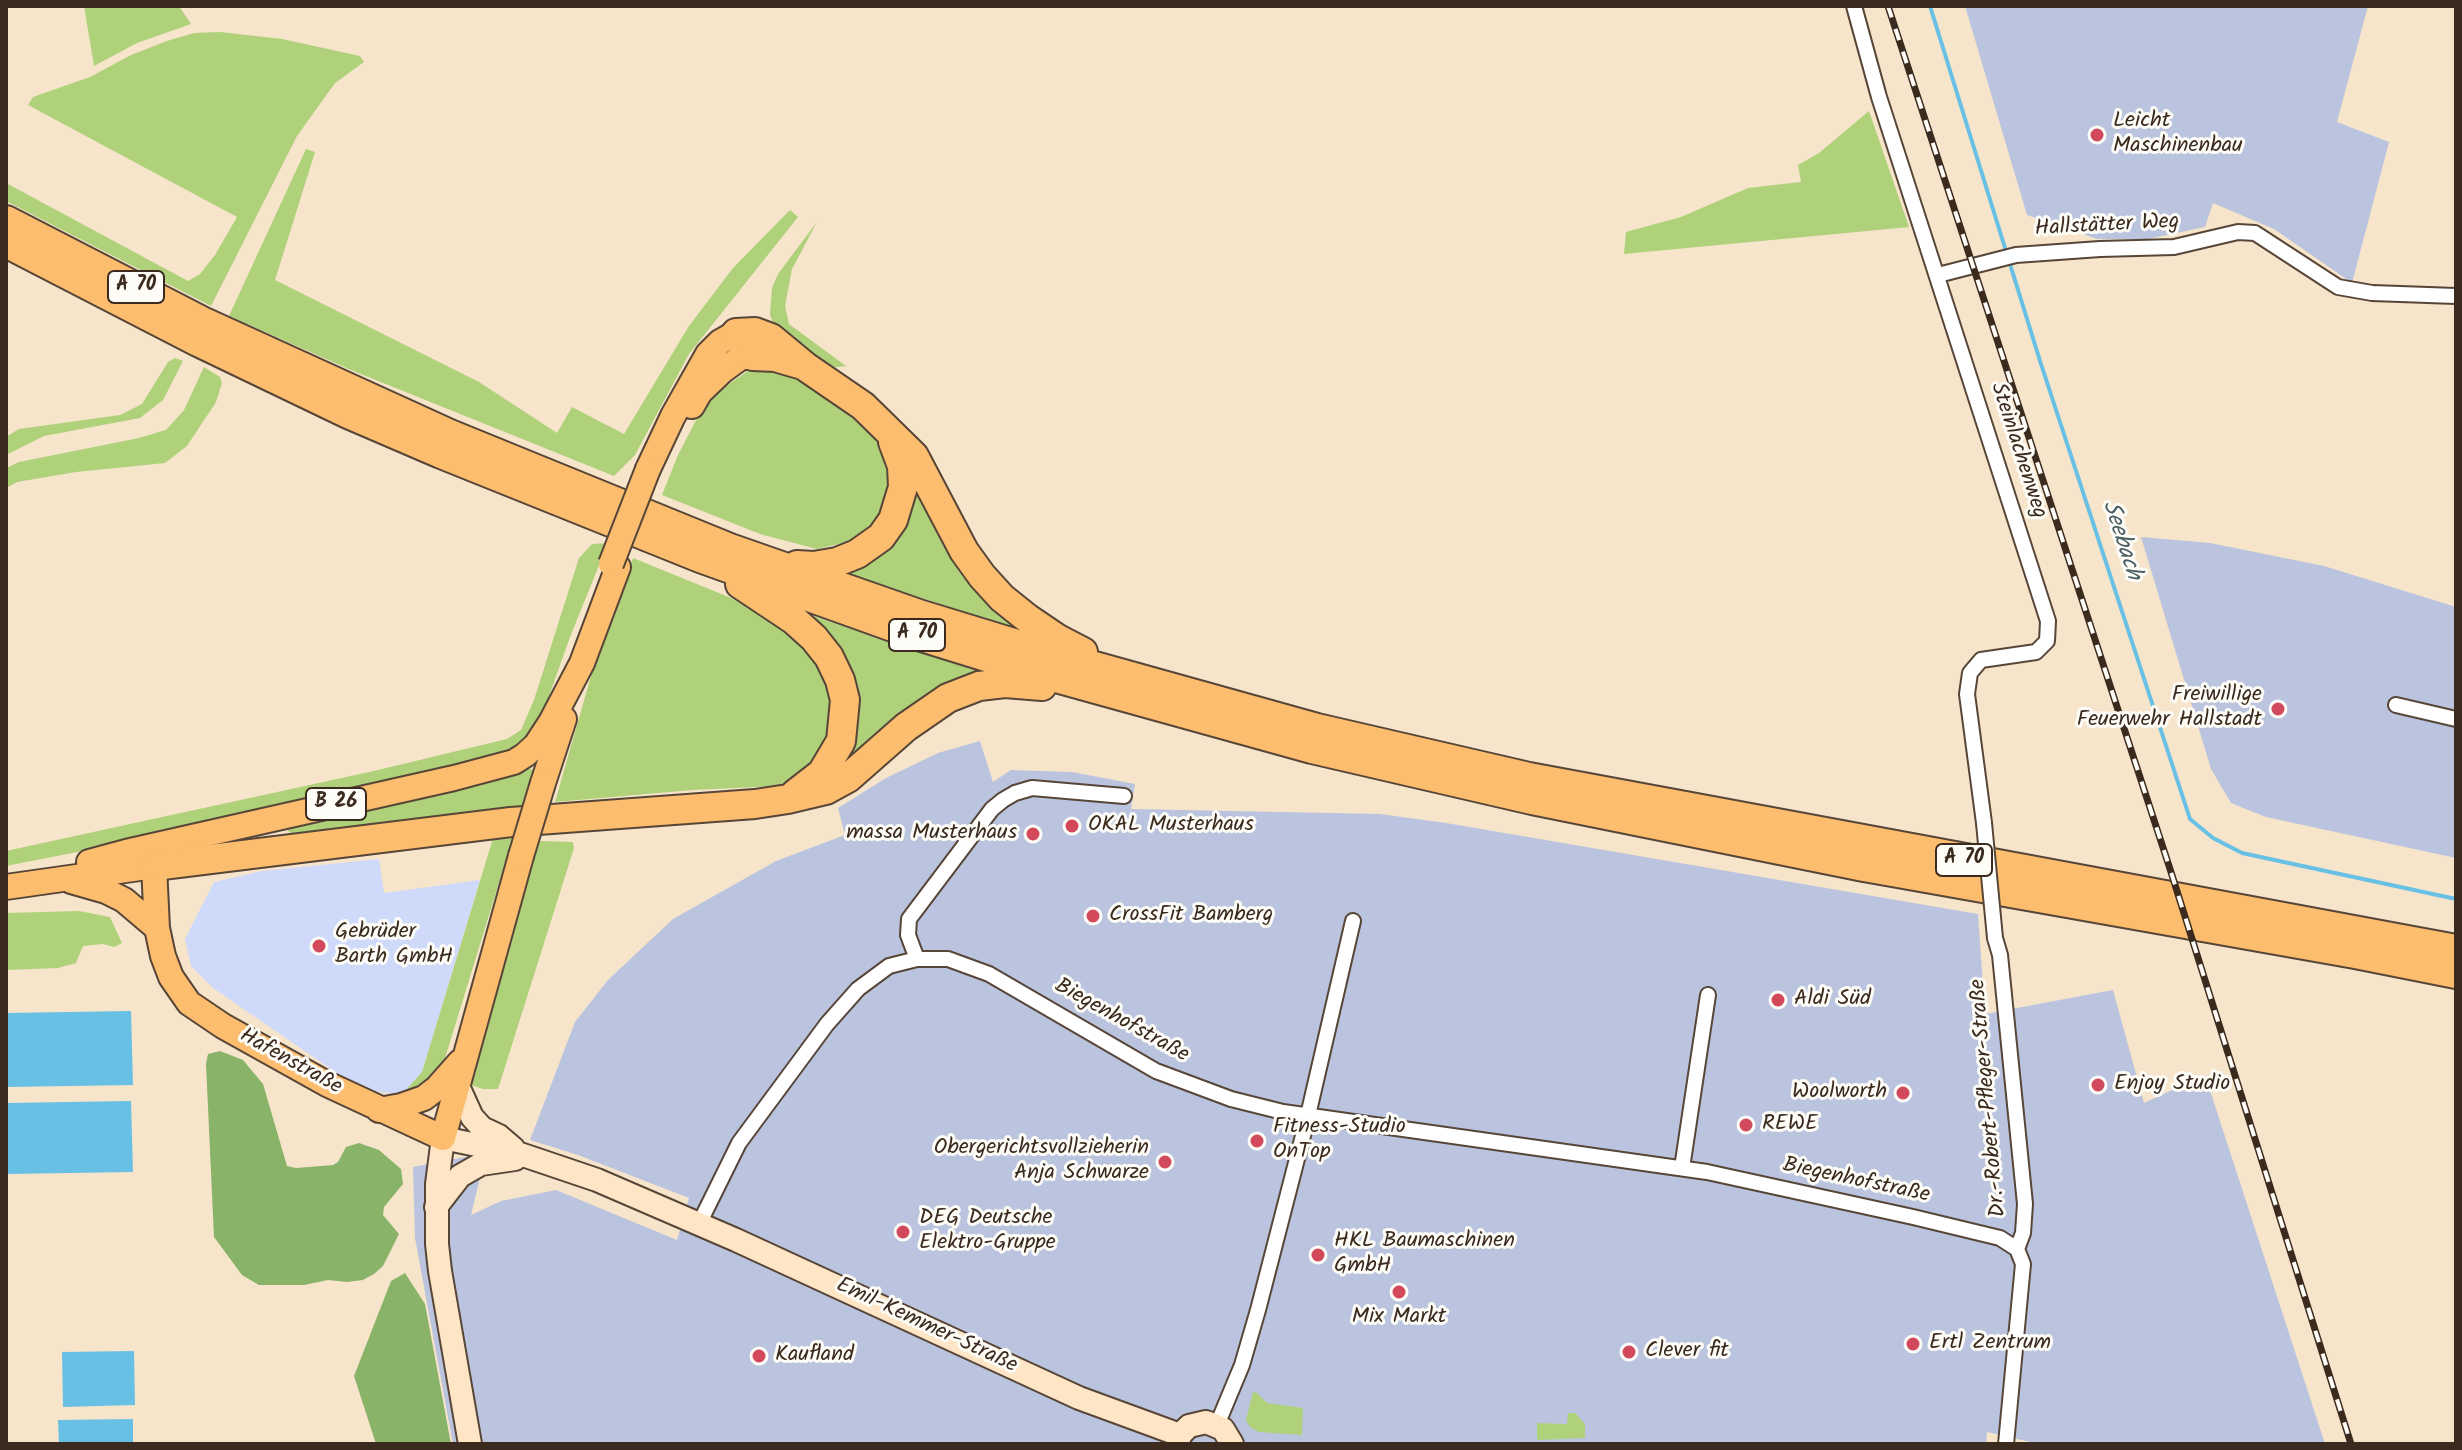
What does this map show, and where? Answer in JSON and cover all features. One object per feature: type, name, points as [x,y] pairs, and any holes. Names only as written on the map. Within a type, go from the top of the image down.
[{"type":"highway","name":"A 70","points":[[6,220],[202,321],[389,407],[595,495],[778,564],[1137,691],[1312,749],[1547,803],[1864,867],[2456,974]]},
{"type":"highway","name":"A 70","points":[[6,243],[198,342],[348,414],[700,558],[915,635],[1137,691],[1317,728],[1529,777],[2456,949]]},
{"type":"highway","points":[[744,344],[806,367],[863,406],[914,456],[964,551],[1002,598],[1137,691]]},
{"type":"highway","points":[[778,564],[814,566],[837,562],[857,554],[881,537],[893,520],[903,487],[902,466],[888,430]]},
{"type":"highway","points":[[700,558],[794,620],[829,657],[840,680],[845,700],[841,741],[822,773],[788,799]]},
{"type":"highway","points":[[154,866],[511,822],[788,799],[826,790],[848,778],[929,709],[979,686],[1005,683],[1137,691]]},
{"type":"main road","name":"B 26","points":[[443,1138],[521,856],[615,566],[652,471],[700,392],[740,358],[744,344]]},
{"type":"main road","name":"B 26","points":[[52,880],[92,861],[126,852],[514,762],[536,745],[582,663]]},
{"type":"main road","name":"B 26","points":[[6,887],[154,866]]},
{"type":"main road","name":"Hafenstraße","points":[[154,866],[157,928],[163,956],[180,994],[200,1011],[327,1084],[443,1138]]},
{"type":"main road","points":[[52,880],[106,891],[124,900],[157,928]]},
{"type":"main road","points":[[379,1110],[424,1098],[465,1057]]},
{"type":"street","name":"Steinlachenweg","points":[[1854,6],[1883,111],[2045,609],[2047,641]]},
{"type":"street","name":"Hallstätter Weg","points":[[1938,275],[2016,255],[2174,247],[2224,234],[2255,233],[2338,287],[2372,293],[2456,296]]},
{"type":"street","name":"Dr.-Robert-Pfleger-Straße","points":[[2006,1444],[2023,1264],[2017,1249],[2023,1233],[2025,1204],[2000,955],[1995,938],[1967,694],[1970,673],[1981,660],[2029,655],[2047,641]]},
{"type":"street","points":[[2396,705],[2456,719]]},
{"type":"street","points":[[917,959],[908,935],[909,919],[992,809],[1003,800],[1032,788],[1124,796]]},
{"type":"street","points":[[1217,1425],[1249,1343],[1309,1115],[1353,921]]},
{"type":"street","name":"Biegenhofstraße","points":[[699,1224],[739,1143],[827,1024],[858,989],[889,966],[917,959],[948,959],[989,974],[1134,1059],[1195,1087],[1231,1099],[1309,1115],[1682,1168],[2000,1238],[2017,1249]]},
{"type":"street","points":[[1682,1168],[1708,995]]},
{"type":"street","points":[[457,1084],[472,1117],[482,1128],[528,1156]]},
{"type":"street","points":[[470,1444],[437,1244],[436,1208],[443,1138],[528,1156]]},
{"type":"street","points":[[436,1208],[460,1176],[481,1164],[528,1156]]},
{"type":"street","name":"Emil-Kemmer-Straße","points":[[528,1156],[597,1180],[673,1212],[1079,1398],[1179,1440]]},
{"type":"street","points":[[1179,1440],[1197,1423],[1217,1425],[1230,1437],[1232,1444]]},
{"type":"shaded area","points":[[1965,6],[2368,6],[2337,122],[2389,142],[2352,283],[2274,229],[2213,203],[2205,227],[2148,239],[2097,239],[2027,215]]},
{"type":"shaded area","points":[[2141,537],[2210,543],[2324,566],[2456,607],[2456,858],[2266,817],[2231,803],[2211,769]]},
{"type":"shaded area","points":[[980,741],[993,782],[1011,770],[1072,772],[1135,784],[1131,809],[1380,814],[1978,914],[1985,1014],[2113,990],[2144,1103],[2205,1075],[2325,1444],[2039,1444],[1987,1432],[1986,1444],[453,1444],[415,1238],[413,1167],[486,1153],[471,1215],[501,1201],[556,1190],[677,1240],[689,1198],[530,1140],[575,1022],[608,980],[673,919],[776,861],[845,835],[838,808],[886,778],[938,753]]},
{"type":"shaded area","points":[[379,859],[384,893],[480,880],[422,1072],[406,1090],[395,1094],[374,1091],[335,1072],[213,988],[191,966],[185,939],[214,882],[262,871]]},
{"type":"green space","points":[[84,6],[179,6],[191,24],[137,43],[94,66]]},
{"type":"green space","points":[[220,32],[282,39],[360,56],[364,62],[335,83],[297,136],[211,306],[6,201],[6,183],[188,281],[200,274],[237,217],[28,105],[33,97],[90,77],[131,55],[167,41],[194,33]]},
{"type":"green space","points":[[1869,111],[1909,227],[1624,254],[1626,232],[1681,217],[1748,188],[1801,182],[1798,165],[1819,153]]},
{"type":"green space","points":[[306,149],[315,152],[275,280],[479,382],[557,433],[572,407],[624,434],[689,326],[733,268],[790,210],[798,217],[689,354],[635,455],[614,476],[351,370],[229,316]]},
{"type":"green space","points":[[817,222],[792,269],[785,306],[789,324],[846,366],[830,368],[774,325],[770,315],[772,288],[778,274]]},
{"type":"green space","points":[[175,358],[183,361],[163,400],[140,418],[44,436],[6,455],[6,437],[19,429],[120,415],[142,404],[168,362]]},
{"type":"green space","points":[[204,367],[220,377],[222,383],[216,402],[187,446],[165,463],[76,472],[17,482],[6,488],[6,468],[19,462],[166,430],[184,410]]},
{"type":"green space","points":[[774,370],[828,394],[877,436],[893,479],[881,517],[865,533],[843,543],[817,549],[760,534],[662,495],[695,422],[716,393],[748,371]]},
{"type":"green space","points":[[909,475],[1040,637],[834,569],[847,564]]},
{"type":"green space","points":[[608,543],[544,710],[532,731],[504,755],[164,835],[6,866],[6,851],[507,739],[521,730],[534,700],[579,558],[592,544]]},
{"type":"green space","points":[[633,558],[741,602],[779,626],[812,655],[829,693],[831,719],[822,750],[802,773],[778,786],[555,802],[595,662]]},
{"type":"green space","points":[[807,614],[986,674],[948,684],[917,702],[831,776],[852,739]]},
{"type":"green space","points":[[526,768],[534,770],[522,809],[294,835],[288,831],[289,825]]},
{"type":"green space","points":[[514,834],[445,1058],[437,1074],[409,1096],[406,1090],[422,1072],[494,835]]},
{"type":"green space","points":[[539,841],[573,842],[574,848],[498,1089],[483,1089],[471,1085]]},
{"type":"green space","points":[[79,911],[110,917],[122,943],[114,947],[103,944],[83,946],[76,963],[58,968],[6,970],[6,913]]},
{"type":"green space","points":[[220,1051],[243,1060],[263,1084],[287,1166],[333,1165],[346,1147],[359,1143],[379,1150],[401,1169],[403,1184],[384,1207],[383,1215],[399,1234],[383,1266],[374,1274],[363,1280],[347,1282],[328,1280],[304,1285],[259,1285],[242,1275],[214,1237],[206,1064],[208,1054]]},
{"type":"green space","points":[[405,1273],[425,1304],[451,1444],[376,1444],[354,1376],[391,1281]]},
{"type":"green space","points":[[1253,1392],[1267,1403],[1303,1408],[1302,1435],[1259,1432],[1250,1427],[1246,1420]]},
{"type":"green space","points":[[1568,1413],[1575,1413],[1585,1424],[1585,1438],[1537,1440],[1537,1423],[1567,1424]]},
{"type":"water","points":[[131,1011],[133,1085],[6,1087],[6,1013]]},
{"type":"water","points":[[131,1101],[133,1172],[6,1174],[6,1103]]},
{"type":"water","points":[[134,1351],[135,1405],[63,1407],[62,1352]]},
{"type":"water","points":[[133,1419],[133,1444],[59,1444],[58,1420]]},
{"type":"waterway","name":"Seebach","points":[[1930,6],[2041,364],[2190,819],[2213,838],[2242,853],[2456,899]]},
{"type":"railway","points":[[1888,6],[2171,872],[2351,1444]]},
{"type":"place","name":"Leicht Maschinenbau","points":[[2097,135]]},
{"type":"place","name":"Freiwillige Feuerwehr Hallstadt","points":[[2278,709]]},
{"type":"place","name":"OKAL Musterhaus","points":[[1072,826]]},
{"type":"place","name":"massa Musterhaus","points":[[1033,834]]},
{"type":"place","name":"CrossFit Bamberg","points":[[1093,916]]},
{"type":"place","name":"Gebrüder Barth GmbH","points":[[319,946]]},
{"type":"place","name":"Aldi Süd","points":[[1778,1000]]},
{"type":"place","name":"Enjoy Studio","points":[[2098,1085]]},
{"type":"place","name":"Woolworth","points":[[1903,1093]]},
{"type":"place","name":"REWE","points":[[1746,1125]]},
{"type":"place","name":"Fitness-Studio OnTop","points":[[1257,1141]]},
{"type":"place","name":"Obergerichtsvollzieherin Anja Schwarze","points":[[1165,1162]]},
{"type":"place","name":"DEG Deutsche Elektro-Gruppe","points":[[903,1232]]},
{"type":"place","name":"HKL Baumaschinen GmbH","points":[[1318,1255]]},
{"type":"place","name":"Mix Markt","points":[[1399,1292]]},
{"type":"place","name":"Ertl Zentrum","points":[[1913,1344]]},
{"type":"place","name":"Clever fit","points":[[1629,1352]]},
{"type":"place","name":"Kaufland","points":[[759,1356]]}]
